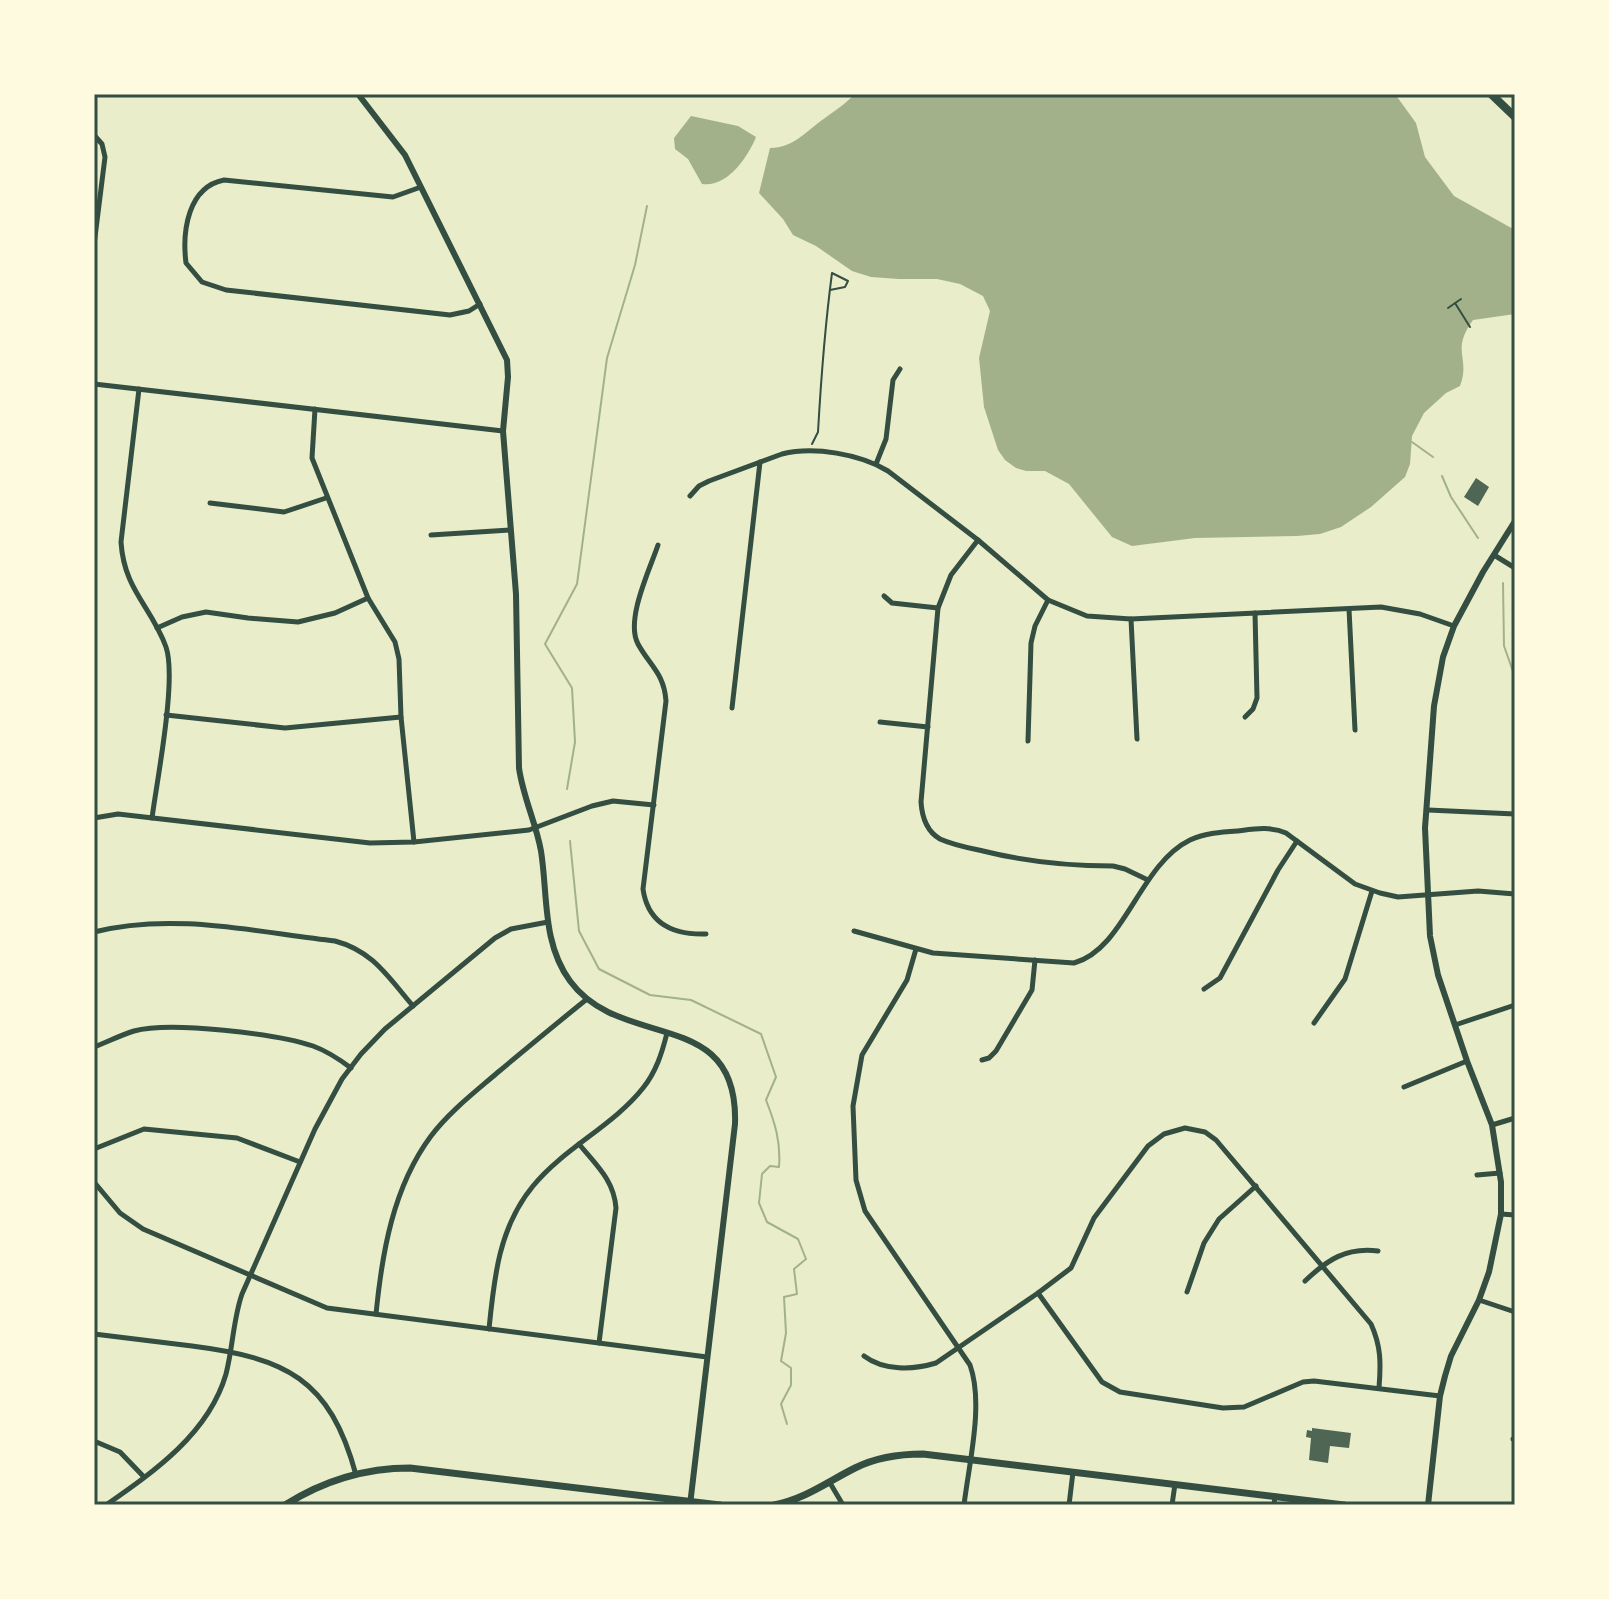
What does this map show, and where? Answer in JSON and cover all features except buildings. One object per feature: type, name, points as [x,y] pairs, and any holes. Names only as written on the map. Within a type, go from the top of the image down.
[{"type":"main road","points":[[1491,94],[1515,117]]},
{"type":"main road","points":[[774,1505],[801,1498],[864,1464],[892,1456],[932,1454],[1175,1484],[1274,1501],[1344,1505]]},
{"type":"main road","points":[[285,1505],[320,1486],[394,1468],[425,1468],[720,1505]]},
{"type":"street","points":[[358,94],[399,146],[507,360],[503,431],[516,594],[519,768],[541,852],[548,922],[558,961],[569,980],[587,999],[619,1017],[690,1040],[705,1049],[728,1075],[735,1100],[735,1124],[690,1503]]},
{"type":"street","points":[[94,135],[102,144],[105,157],[94,245]]},
{"type":"street","points":[[421,187],[393,197],[224,180],[211,182],[192,204],[185,255],[191,270],[202,282],[226,290],[450,315],[469,311],[481,304]]},
{"type":"street","points":[[876,464],[886,439],[893,380],[900,369]]},
{"type":"street","points":[[94,384],[503,431]]},
{"type":"street","points":[[139,389],[121,542],[122,562],[133,590],[157,628],[167,651],[166,715],[152,818]]},
{"type":"street","points":[[315,409],[312,458],[368,598],[395,642],[401,677],[401,717],[414,842]]},
{"type":"street","points":[[690,496],[709,481],[787,452],[841,455],[876,464],[978,540],[1048,600],[1087,616],[1131,619],[1400,609],[1454,626]]},
{"type":"street","points":[[732,708],[760,462]]},
{"type":"street","points":[[210,503],[284,512],[326,498]]},
{"type":"street","points":[[1428,1505],[1440,1396],[1451,1356],[1479,1300],[1496,1248],[1501,1214],[1500,1173],[1492,1125],[1438,975],[1430,936],[1425,828],[1435,697],[1443,657],[1454,626],[1472,590],[1515,521]]},
{"type":"street","points":[[431,535],[510,530]]},
{"type":"street","points":[[978,540],[951,575],[938,608],[921,802],[926,825],[941,839],[995,854],[1044,864],[1113,866],[1148,880]]},
{"type":"street","points":[[658,545],[634,624],[638,644],[658,671],[665,690],[643,889],[645,900],[658,921],[666,927],[688,934],[706,934]]},
{"type":"street","points":[[1494,555],[1515,568]]},
{"type":"street","points":[[884,596],[892,603],[938,608]]},
{"type":"street","points":[[157,628],[182,617],[206,612],[298,622],[335,613],[368,598]]},
{"type":"street","points":[[1028,741],[1031,643],[1035,626],[1048,600]]},
{"type":"street","points":[[1349,609],[1355,730]]},
{"type":"street","points":[[1245,717],[1253,709],[1257,698],[1255,613]]},
{"type":"street","points":[[1131,619],[1137,739]]},
{"type":"street","points":[[166,715],[285,728],[401,717]]},
{"type":"street","points":[[880,722],[928,727]]},
{"type":"street","points":[[94,818],[118,814],[370,843],[414,842],[535,828],[613,801],[654,805]]},
{"type":"street","points":[[1428,810],[1515,814]]},
{"type":"street","points":[[854,931],[933,953],[1074,963],[1089,959],[1103,946],[1148,880],[1179,846],[1206,834],[1277,829],[1355,884],[1372,891],[1398,897],[1478,891],[1515,894]]},
{"type":"street","points":[[1204,989],[1220,978],[1297,841]]},
{"type":"street","points":[[1314,1023],[1345,979],[1372,891]]},
{"type":"street","points":[[94,932],[133,924],[169,922],[335,941],[352,946],[372,958],[413,1006]]},
{"type":"street","points":[[106,1505],[181,1446],[206,1416],[224,1378],[236,1312],[251,1276],[325,1109],[351,1068],[385,1029],[503,933],[548,922]]},
{"type":"street","points":[[916,949],[907,980],[862,1055],[853,1106],[856,1180],[865,1211],[970,1365],[976,1381],[964,1505]]},
{"type":"street","points":[[982,1060],[996,1051],[1032,990],[1035,960]]},
{"type":"street","points":[[376,1314],[388,1230],[413,1167],[431,1135],[468,1097],[587,999]]},
{"type":"street","points":[[1455,1025],[1515,1005]]},
{"type":"street","points":[[94,1047],[135,1031],[164,1026],[187,1027],[296,1041],[327,1052],[351,1068]]},
{"type":"street","points":[[489,1329],[495,1271],[507,1230],[534,1185],[642,1089],[660,1058],[667,1033]]},
{"type":"street","points":[[1404,1087],[1467,1061]]},
{"type":"street","points":[[1492,1125],[1515,1118]]},
{"type":"street","points":[[864,1356],[881,1365],[917,1368],[936,1363],[1038,1293],[1071,1268],[1094,1218],[1135,1161],[1164,1134],[1185,1128],[1205,1132],[1216,1140],[1371,1324],[1379,1340],[1379,1388]]},
{"type":"street","points":[[94,1149],[144,1129],[237,1138],[300,1162]]},
{"type":"street","points":[[579,1144],[610,1181],[615,1192],[616,1208],[599,1343]]},
{"type":"street","points":[[1477,1175],[1500,1173]]},
{"type":"street","points":[[94,1182],[113,1206],[135,1224],[318,1305],[707,1357]]},
{"type":"street","points":[[1187,1292],[1204,1243],[1219,1219],[1256,1186]]},
{"type":"street","points":[[1501,1214],[1515,1215]]},
{"type":"street","points":[[1305,1281],[1321,1265],[1351,1251],[1378,1251]]},
{"type":"street","points":[[1038,1293],[1102,1382],[1120,1392],[1223,1408],[1244,1407],[1303,1382],[1440,1396]]},
{"type":"street","points":[[1479,1300],[1515,1312]]},
{"type":"street","points":[[94,1334],[230,1351],[270,1361],[313,1391],[328,1409],[342,1432],[356,1475]]},
{"type":"street","points":[[94,1441],[120,1452],[144,1477]]},
{"type":"street","points":[[1069,1505],[1073,1471]]},
{"type":"street","points":[[830,1483],[843,1505]]},
{"type":"street","points":[[1172,1505],[1175,1484]]},
{"type":"path","points":[[807,452],[818,432],[824,337],[832,273],[848,281],[845,287],[830,290]]},
{"type":"path","points":[[1448,308],[1461,299]]},
{"type":"path","points":[[1455,303],[1470,327]]},
{"type":"shaded area","points":[[855,94],[1395,94],[1416,123],[1425,157],[1454,196],[1515,230],[1515,314],[1473,320],[1463,340],[1460,386],[1446,393],[1424,413],[1412,436],[1410,464],[1405,477],[1371,507],[1341,527],[1320,534],[1195,538],[1132,546],[1112,537],[1069,484],[1045,471],[1016,468],[998,450],[984,407],[979,358],[990,311],[983,296],[960,284],[937,279],[871,277],[852,271],[816,246],[793,235],[759,193],[770,148],[793,142]]},
{"type":"shaded area","points":[[691,116],[738,126],[756,137],[742,162],[720,181],[702,184],[688,159],[675,149],[674,138]]},
{"type":"waterway","points":[[567,789],[575,742],[572,688],[545,644],[577,584],[607,358],[635,265],[647,206]]},
{"type":"waterway","points":[[1412,442],[1433,457]]},
{"type":"waterway","points":[[1442,476],[1451,497],[1478,538]]},
{"type":"waterway","points":[[1503,583],[1504,646],[1515,677]]},
{"type":"waterway","points":[[570,841],[579,931],[599,969],[650,995],[691,1000],[761,1034],[776,1077],[766,1100],[777,1133],[779,1167],[770,1166],[762,1174],[759,1203],[767,1222],[798,1239],[806,1259],[794,1269],[797,1294],[784,1297],[786,1333],[781,1361],[791,1368],[791,1385],[781,1404],[787,1424]]}]
